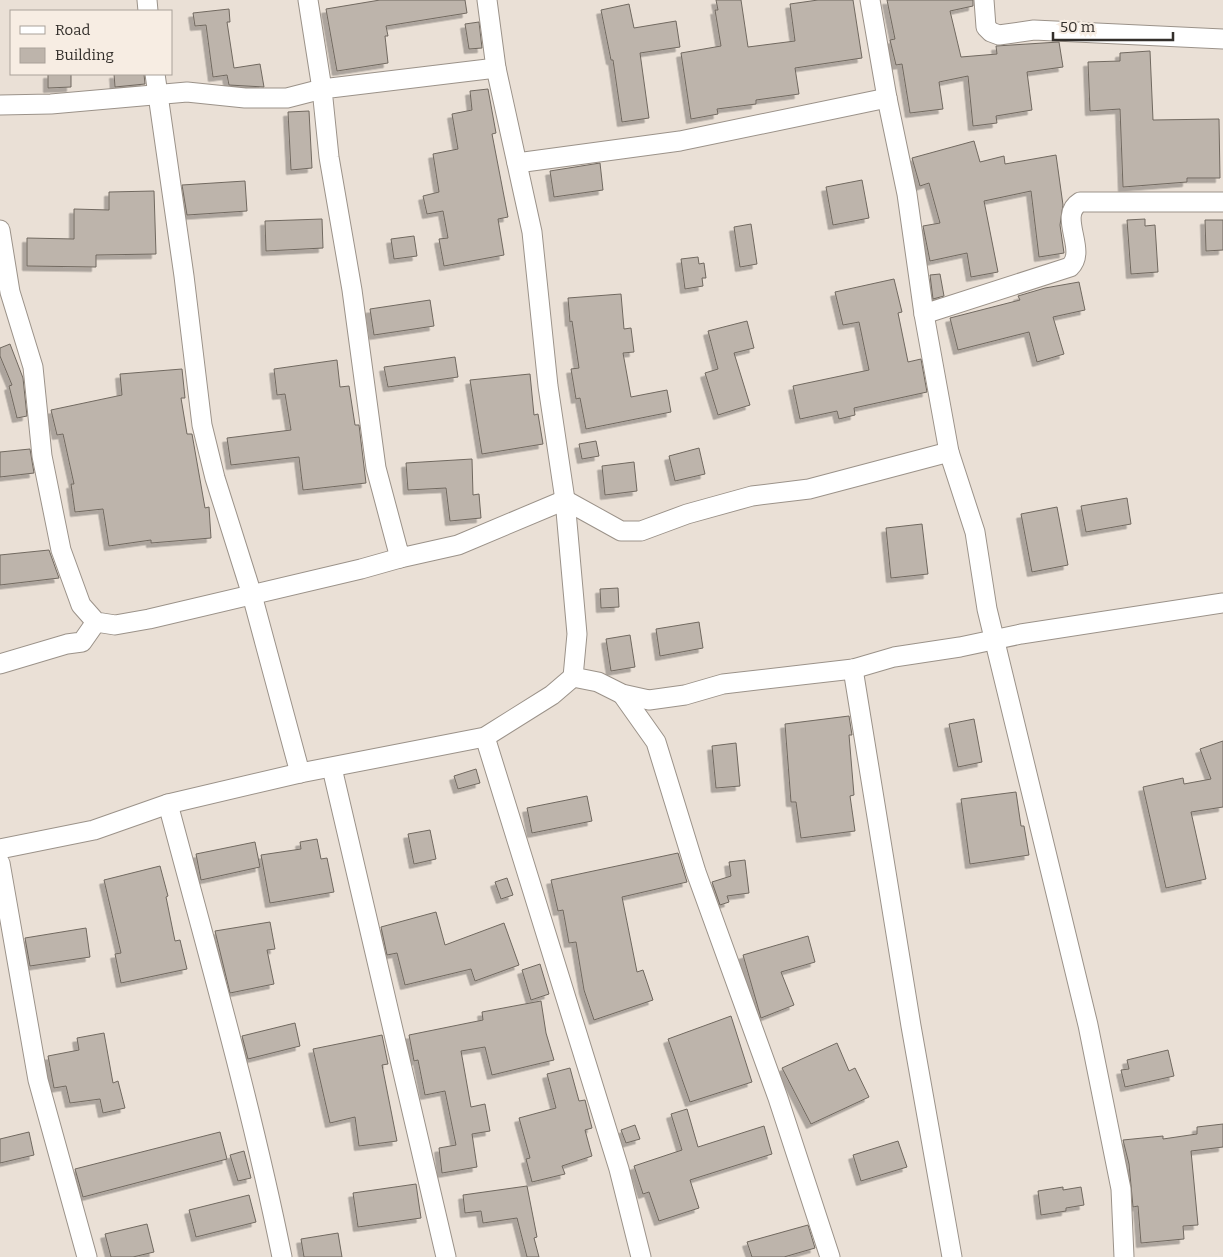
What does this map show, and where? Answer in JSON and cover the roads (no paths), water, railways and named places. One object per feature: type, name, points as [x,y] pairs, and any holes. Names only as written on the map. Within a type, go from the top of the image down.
[{"type":"street","points":[[308,0],[322,89],[329,157],[352,290],[376,468],[400,558]]},
{"type":"street","points":[[0,849],[94,830],[168,804],[300,773],[485,737],[552,696],[573,678],[577,634],[565,500],[548,386],[532,232],[496,68],[487,0]]},
{"type":"street","points":[[870,0],[887,98],[907,194],[924,314],[949,452],[975,532],[984,593],[1088,1025],[1121,1189],[1124,1257]]},
{"type":"street","points":[[984,0],[986,27],[991,32],[999,35],[1034,30],[1223,39]]},
{"type":"street","points":[[0,106],[187,92],[245,98],[287,98],[322,89],[496,68]]},
{"type":"street","points":[[155,75],[184,276],[202,425],[215,478],[252,595],[300,773]]},
{"type":"street","points":[[517,162],[680,141],[887,98]]},
{"type":"street","points":[[924,314],[1070,267],[1074,263],[1076,254],[1071,212],[1074,206],[1080,202],[1223,202]]},
{"type":"street","points":[[0,230],[10,292],[32,367],[42,456],[61,550],[81,605],[96,622],[115,625],[150,619],[458,545],[565,500]]},
{"type":"street","points":[[565,500],[621,531],[641,531],[687,514],[752,496],[809,489],[949,452]]},
{"type":"street","points":[[573,678],[598,682],[622,694],[649,700],[686,695],[723,684],[853,669],[894,657],[960,647],[995,638],[1223,603]]},
{"type":"street","points":[[0,664],[67,644],[82,642],[96,622]]},
{"type":"street","points":[[853,669],[911,1026],[952,1257]]},
{"type":"street","points":[[622,694],[656,742],[696,872],[778,1098],[830,1257]]},
{"type":"street","points":[[485,737],[619,1169],[641,1257]]},
{"type":"street","points":[[332,768],[446,1257]]},
{"type":"street","points":[[168,804],[241,1078],[270,1194],[282,1257]]},
{"type":"street","points":[[0,863],[38,1080],[87,1257]]}]
